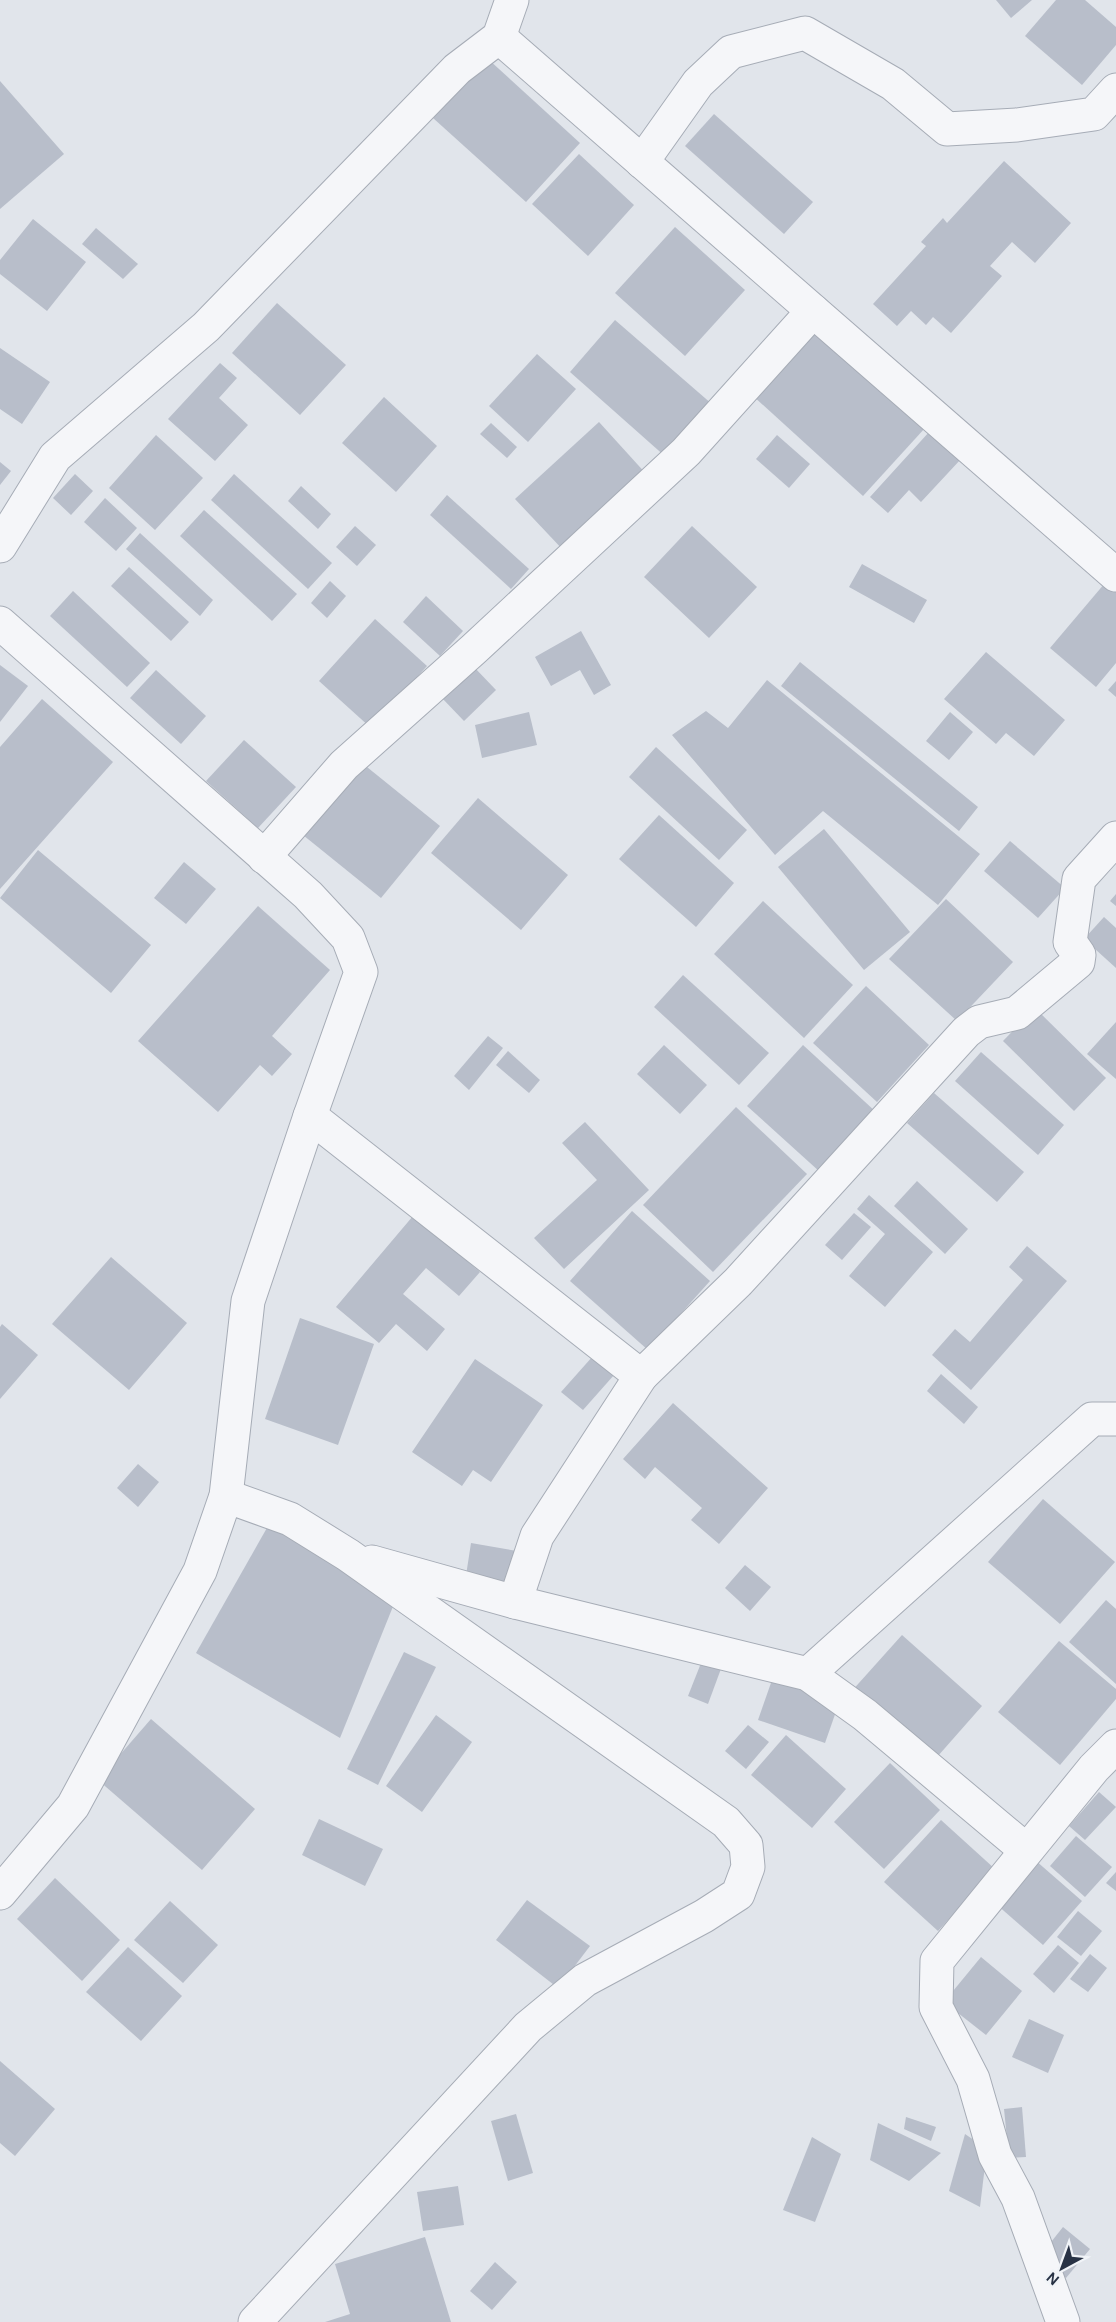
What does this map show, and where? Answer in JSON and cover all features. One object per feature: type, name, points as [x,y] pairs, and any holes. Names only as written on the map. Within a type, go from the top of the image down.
[{"type":"street","points":[[0,546],[55,456],[206,327],[457,69],[499,37],[512,0]]},
{"type":"street","points":[[642,162],[698,83],[731,52],[805,33],[893,84],[947,129],[1017,124],[1094,114],[1116,90]]},
{"type":"street","points":[[499,37],[1116,575]]},
{"type":"street","points":[[264,857],[344,765],[474,649],[686,452],[813,311]]},
{"type":"street","points":[[0,623],[308,895],[348,938],[361,972],[248,1301],[226,1496],[200,1571],[73,1806],[0,1893]]},
{"type":"street","points":[[515,1602],[537,1536],[641,1376],[738,1282],[966,1032],[980,1022],[1017,1013],[1078,963],[1079,955],[1070,942],[1079,879],[1116,838]]},
{"type":"street","points":[[310,1116],[641,1376]]},
{"type":"street","points":[[808,1674],[1092,1419],[1116,1419]]},
{"type":"street","points":[[226,1496],[290,1519],[348,1555],[726,1821],[746,1845],[748,1867],[738,1894],[704,1916],[585,1980],[528,2027],[255,2322]]},
{"type":"street","points":[[348,1555],[515,1602],[808,1674],[865,1715],[1026,1850]]},
{"type":"street","points":[[1063,2322],[1018,2198],[995,2155],[973,2079],[936,2007],[937,1961],[1094,1768],[1116,1746]]},
{"type":"building","points":[[996,0],[1032,0],[1011,18]]},
{"type":"building","points":[[1056,0],[1085,0],[1116,27],[1116,45],[1082,85],[1025,36]]},
{"type":"building","points":[[488,59],[580,143],[526,202],[433,118]]},
{"type":"building","points":[[0,81],[64,154],[0,209]]},
{"type":"building","points":[[714,114],[813,202],[784,234],[685,146]]},
{"type":"building","points":[[579,154],[634,205],[588,256],[532,204]]},
{"type":"building","points":[[1004,161],[1071,223],[1035,263],[1012,242],[990,266],[1002,276],[951,333],[933,317],[926,325],[911,311],[897,326],[873,304],[926,246],[921,242],[943,218],[947,223]]},
{"type":"building","points":[[33,219],[86,262],[47,311],[0,274],[0,260]]},
{"type":"building","points":[[675,227],[745,290],[685,356],[615,293]]},
{"type":"building","points":[[96,228],[138,264],[123,279],[82,244]]},
{"type":"building","points":[[277,303],[346,365],[300,415],[232,353]]},
{"type":"building","points":[[615,320],[713,405],[667,458],[570,372]]},
{"type":"building","points":[[814,327],[925,428],[863,496],[752,395]]},
{"type":"building","points":[[0,348],[50,382],[22,424],[0,409]]},
{"type":"building","points":[[537,354],[576,389],[528,442],[489,406]]},
{"type":"building","points":[[220,363],[237,378],[219,398],[248,425],[215,461],[168,419]]},
{"type":"building","points":[[384,397],[437,446],[396,492],[342,443]]},
{"type":"building","points":[[599,422],[648,476],[565,552],[515,499]]},
{"type":"building","points":[[491,423],[517,447],[507,458],[480,434]]},
{"type":"building","points":[[930,431],[961,459],[921,502],[909,490],[888,513],[870,497]]},
{"type":"building","points":[[156,435],[203,478],[155,530],[109,488]]},
{"type":"building","points":[[777,435],[810,464],[789,488],[756,459]]},
{"type":"building","points":[[0,462],[11,471],[0,485]]},
{"type":"building","points":[[75,474],[93,491],[71,515],[53,498]]},
{"type":"building","points":[[234,474],[332,563],[308,589],[211,500]]},
{"type":"building","points":[[301,486],[331,514],[318,529],[288,501]]},
{"type":"building","points":[[447,495],[529,569],[511,589],[430,515]]},
{"type":"building","points":[[105,498],[137,528],[116,551],[84,522]]},
{"type":"building","points":[[204,510],[297,594],[272,621],[180,536]]},
{"type":"building","points":[[355,526],[376,545],[357,566],[336,547]]},
{"type":"building","points":[[692,526],[757,587],[709,638],[644,577]]},
{"type":"building","points":[[140,533],[213,600],[200,616],[126,549]]},
{"type":"building","points":[[862,564],[927,600],[914,623],[849,587]]},
{"type":"building","points":[[129,567],[189,622],[171,641],[111,586]]},
{"type":"building","points":[[330,581],[346,596],[327,618],[311,603]]},
{"type":"building","points":[[1105,583],[1116,592],[1116,663],[1096,687],[1050,648]]},
{"type":"building","points":[[73,591],[150,663],[127,687],[50,616]]},
{"type":"building","points":[[426,596],[463,631],[440,656],[403,622]]},
{"type":"building","points":[[375,619],[427,666],[371,728],[319,681]]},
{"type":"building","points":[[581,631],[611,685],[594,695],[580,670],[551,686],[535,657]]},
{"type":"building","points":[[986,652],[1065,720],[1034,756],[1006,733],[996,744],[944,699]]},
{"type":"building","points":[[800,662],[978,807],[959,831],[781,686]]},
{"type":"building","points":[[0,665],[28,686],[0,722]]},
{"type":"building","points":[[473,666],[496,690],[464,721],[441,697]]},
{"type":"building","points":[[156,670],[206,716],[181,744],[130,698]]},
{"type":"building","points":[[767,680],[980,854],[938,905],[823,811],[775,855],[672,735],[706,711],[728,728]]},
{"type":"building","points":[[1116,681],[1116,697],[1108,690]]},
{"type":"building","points":[[42,699],[113,762],[0,889],[0,747]]},
{"type":"building","points":[[529,712],[537,745],[482,758],[475,725]]},
{"type":"building","points":[[950,712],[973,732],[949,760],[926,741]]},
{"type":"building","points":[[244,740],[296,787],[258,828],[206,781]]},
{"type":"building","points":[[656,747],[747,830],[719,860],[629,777]]},
{"type":"building","points":[[362,763],[440,826],[381,898],[303,835]]},
{"type":"building","points":[[478,798],[568,875],[521,930],[431,853]]},
{"type":"building","points":[[659,815],[734,883],[696,927],[619,859]]},
{"type":"building","points":[[824,829],[910,932],[864,970],[778,867]]},
{"type":"building","points":[[1010,841],[1065,888],[1038,918],[984,871]]},
{"type":"building","points":[[38,850],[151,945],[111,993],[0,898]]},
{"type":"building","points":[[184,862],[216,889],[186,924],[154,898]]},
{"type":"building","points":[[1116,894],[1116,906],[1110,901]]},
{"type":"building","points":[[946,899],[1013,962],[957,1021],[889,959]]},
{"type":"building","points":[[763,901],[853,985],[804,1038],[714,954]]},
{"type":"building","points":[[258,906],[330,970],[272,1036],[292,1054],[272,1076],[260,1065],[218,1112],[138,1041]]},
{"type":"building","points":[[1104,917],[1116,928],[1116,968],[1084,939]]},
{"type":"building","points":[[683,975],[769,1053],[739,1085],[654,1007]]},
{"type":"building","points":[[866,986],[929,1045],[877,1102],[813,1043]]},
{"type":"building","points":[[1035,1008],[1106,1078],[1074,1111],[1003,1041]]},
{"type":"building","points":[[1116,1022],[1116,1079],[1087,1054]]},
{"type":"building","points":[[488,1036],[503,1048],[469,1090],[454,1076]]},
{"type":"building","points":[[664,1045],[707,1085],[680,1114],[637,1074]]},
{"type":"building","points":[[803,1045],[876,1112],[820,1172],[747,1106]]},
{"type":"building","points":[[508,1051],[540,1080],[529,1093],[496,1065]]},
{"type":"building","points":[[981,1052],[1064,1125],[1038,1155],[955,1081]]},
{"type":"building","points":[[934,1093],[1024,1172],[997,1202],[907,1123]]},
{"type":"building","points":[[736,1107],[807,1174],[713,1272],[643,1205]]},
{"type":"building","points":[[585,1122],[649,1190],[564,1269],[534,1238],[597,1180],[562,1143]]},
{"type":"building","points":[[917,1181],[968,1229],[945,1254],[894,1206]]},
{"type":"building","points":[[869,1195],[933,1252],[885,1307],[849,1276],[885,1234],[857,1209]]},
{"type":"building","points":[[632,1211],[710,1281],[648,1350],[570,1281]]},
{"type":"building","points":[[854,1213],[871,1227],[842,1260],[825,1245]]},
{"type":"building","points":[[413,1216],[480,1272],[459,1296],[426,1268],[403,1294],[445,1329],[427,1351],[396,1324],[379,1343],[336,1307]]},
{"type":"building","points":[[1027,1246],[1067,1281],[971,1390],[932,1355],[955,1329],[970,1342],[1023,1280],[1009,1267]]},
{"type":"building","points":[[111,1257],[187,1323],[129,1390],[52,1324]]},
{"type":"building","points":[[300,1318],[374,1344],[338,1445],[265,1419]]},
{"type":"building","points":[[2,1324],[38,1355],[0,1399],[0,1327]]},
{"type":"building","points":[[601,1347],[622,1366],[583,1410],[561,1392]]},
{"type":"building","points":[[475,1359],[543,1405],[491,1482],[473,1470],[462,1486],[412,1452]]},
{"type":"building","points":[[941,1374],[978,1407],[964,1424],[927,1391]]},
{"type":"building","points":[[673,1403],[768,1488],[719,1544],[691,1520],[702,1508],[655,1467],[645,1479],[623,1459]]},
{"type":"building","points":[[138,1464],[159,1482],[138,1507],[117,1488]]},
{"type":"building","points":[[1043,1499],[1115,1562],[1060,1624],[988,1562]]},
{"type":"building","points":[[268,1526],[396,1599],[340,1738],[196,1653]]},
{"type":"building","points":[[471,1543],[517,1551],[511,1590],[465,1582]]},
{"type":"building","points":[[745,1565],[771,1587],[750,1611],[725,1588]]},
{"type":"building","points":[[1106,1600],[1116,1609],[1116,1684],[1069,1642]]},
{"type":"building","points":[[902,1635],[982,1706],[930,1765],[850,1693]]},
{"type":"building","points":[[1059,1641],[1116,1689],[1116,1699],[1060,1765],[998,1712]]},
{"type":"building","points":[[404,1652],[436,1667],[378,1785],[347,1769]]},
{"type":"building","points":[[703,1658],[722,1666],[708,1704],[688,1696]]},
{"type":"building","points":[[772,1680],[839,1703],[825,1743],[758,1720]]},
{"type":"building","points":[[436,1715],[472,1742],[422,1812],[386,1786]]},
{"type":"building","points":[[151,1719],[255,1809],[202,1870],[98,1780]]},
{"type":"building","points":[[748,1725],[769,1742],[746,1769],[725,1751]]},
{"type":"building","points":[[786,1735],[846,1789],[812,1828],[751,1775]]},
{"type":"building","points":[[890,1763],[940,1810],[884,1869],[834,1822]]},
{"type":"building","points":[[1099,1792],[1116,1807],[1085,1840],[1069,1826]]},
{"type":"building","points":[[319,1819],[383,1849],[365,1886],[302,1855]]},
{"type":"building","points":[[941,1820],[995,1869],[938,1931],[884,1882]]},
{"type":"building","points":[[1076,1836],[1112,1867],[1085,1897],[1050,1866]]},
{"type":"building","points":[[1035,1860],[1082,1901],[1043,1945],[996,1904]]},
{"type":"building","points":[[1116,1872],[1116,1891],[1106,1883]]},
{"type":"building","points":[[55,1878],[120,1940],[82,1981],[17,1919]]},
{"type":"building","points":[[527,1900],[590,1946],[558,1988],[496,1940]]},
{"type":"building","points":[[170,1901],[218,1945],[183,1983],[134,1940]]},
{"type":"building","points":[[1078,1911],[1102,1931],[1081,1956],[1057,1937]]},
{"type":"building","points":[[1058,1945],[1079,1963],[1054,1993],[1033,1974]]},
{"type":"building","points":[[128,1947],[182,1996],[141,2041],[86,1992]]},
{"type":"building","points":[[1090,1954],[1107,1968],[1088,1992],[1070,1979]]},
{"type":"building","points":[[981,1957],[1022,1991],[986,2035],[944,2002]]},
{"type":"building","points":[[1029,2019],[1064,2035],[1048,2073],[1012,2057]]},
{"type":"building","points":[[0,2061],[55,2109],[15,2156],[0,2143]]},
{"type":"building","points":[[1022,2107],[1026,2157],[1009,2158],[1004,2109]]},
{"type":"building","points":[[516,2114],[533,2173],[508,2181],[491,2121]]},
{"type":"building","points":[[906,2117],[936,2127],[931,2141],[904,2129]]},
{"type":"building","points":[[878,2123],[941,2153],[909,2181],[870,2160]]},
{"type":"building","points":[[965,2134],[987,2149],[980,2207],[949,2191]]},
{"type":"building","points":[[812,2137],[841,2154],[815,2222],[783,2210]]},
{"type":"building","points":[[458,2186],[464,2225],[423,2231],[417,2192]]},
{"type":"building","points":[[1063,2227],[1090,2249],[1066,2278],[1040,2256]]},
{"type":"building","points":[[425,2237],[451,2322],[325,2322],[350,2314],[335,2264]]},
{"type":"building","points":[[495,2262],[517,2282],[492,2310],[470,2291]]}]
